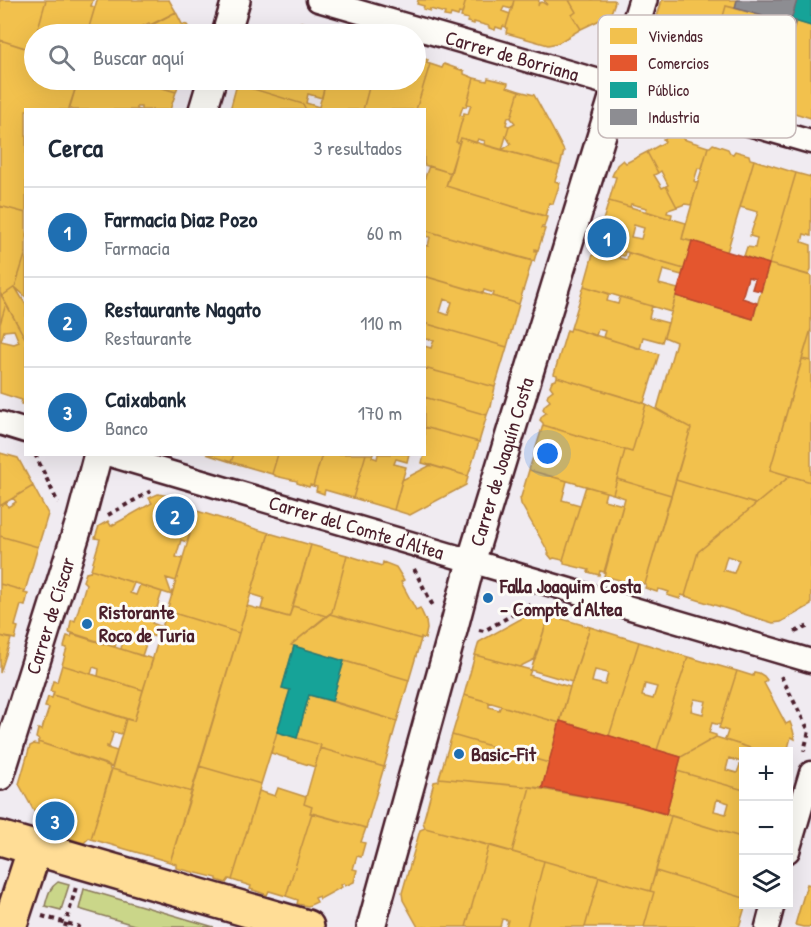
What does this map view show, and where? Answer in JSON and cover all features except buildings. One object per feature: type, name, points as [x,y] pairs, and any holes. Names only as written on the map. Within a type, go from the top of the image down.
[{"type":"main road","points":[[0,838],[306,927]]},
{"type":"main road","points":[[9,927],[34,848]]},
{"type":"street","points":[[229,24],[236,0]]},
{"type":"street","name":"Carrer de Borriana","points":[[318,0],[401,24]]},
{"type":"street","name":"Carrer de Joaquín Costa","points":[[638,15],[643,0]]},
{"type":"street","name":"Carrer de Borriana","points":[[426,31],[598,81]]},
{"type":"street","points":[[204,108],[209,90]]},
{"type":"street","name":"Carrer de Joaquín Costa","points":[[371,927],[471,562],[601,138]]},
{"type":"street","name":"Carrer de Borriana","points":[[796,138],[811,142]]},
{"type":"street","points":[[0,423],[24,430]]},
{"type":"street","name":"Carrer de Císcar","points":[[0,776],[81,518],[97,456]]},
{"type":"street","name":"Carrer del Comte d'Altea","points":[[114,456],[811,662]]},
{"type":"street","points":[[793,837],[811,773]]},
{"type":"street","points":[[766,927],[771,909]]},
{"type":"path","points":[[793,633],[811,625]]},
{"type":"path","points":[[65,925],[76,887]]},
{"type":"path","points":[[42,916],[65,925],[80,927]]},
{"type":"green space","points":[[58,882],[69,885],[61,910],[45,906],[51,889]]},
{"type":"green space","points":[[84,889],[214,927],[141,927],[79,909]]},
{"type":"place","name":"Farmacia Diaz Pozo","points":[[607,238]]},
{"type":"place","name":"Restaurante Nagato","points":[[175,516]]},
{"type":"place","name":"Falla Joaquim Costa - Compte d'Altea","points":[[488,598]]},
{"type":"place","name":"Ristorante Roco de Turia","points":[[87,624]]},
{"type":"place","name":"Basic-Fit","points":[[459,754]]},
{"type":"place","name":"Caixabank","points":[[55,821]]}]
